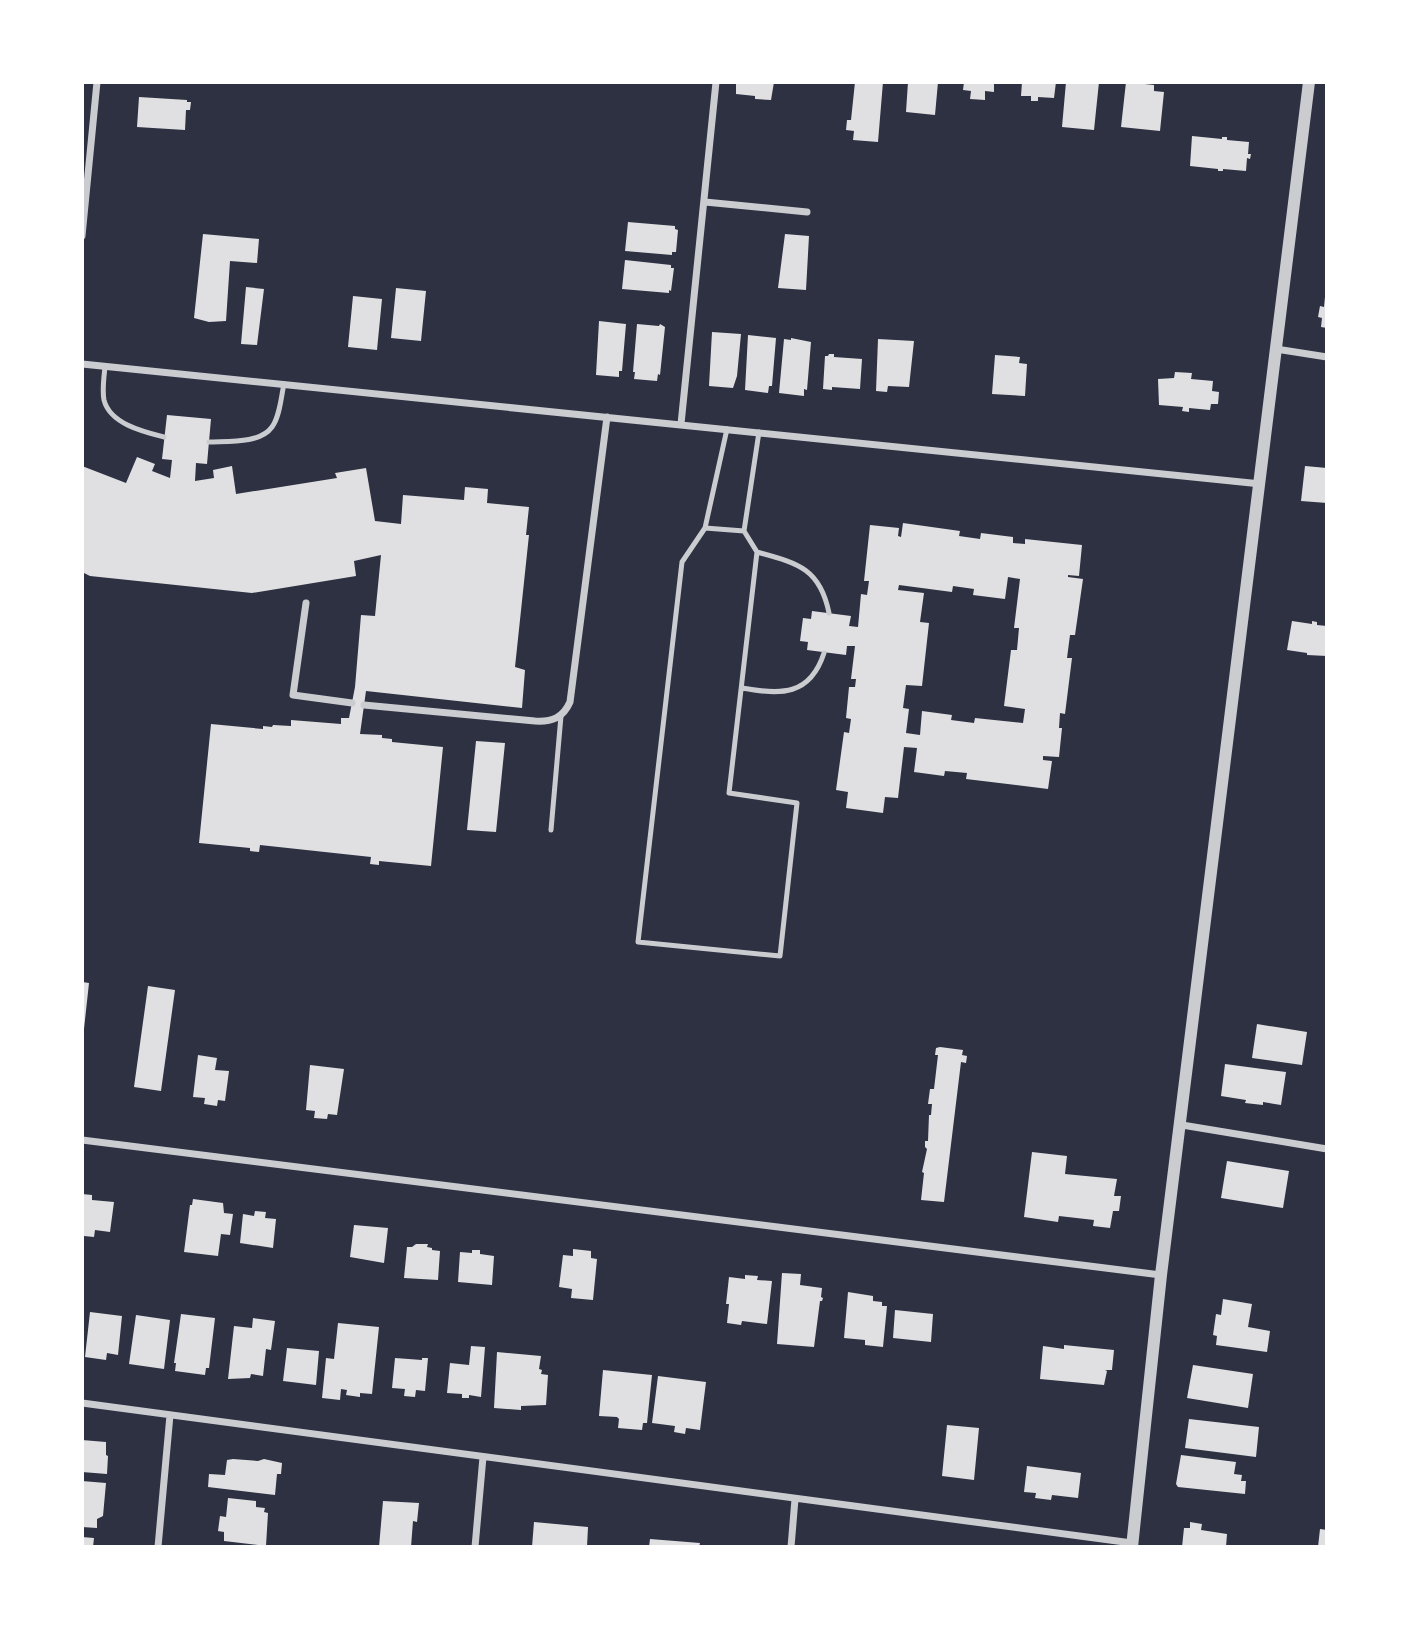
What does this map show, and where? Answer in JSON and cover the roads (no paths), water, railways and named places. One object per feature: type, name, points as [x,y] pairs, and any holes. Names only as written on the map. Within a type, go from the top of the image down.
[{"type":"street","points":[[82,236],[97,82]]},
{"type":"street","points":[[681,424],[716,82]]},
{"type":"street","points":[[82,1403],[1132,1545],[1161,1275],[1182,1125],[1309,82]]},
{"type":"street","points":[[705,202],[807,212]]},
{"type":"street","points":[[1276,349],[1327,357]]},
{"type":"street","points":[[82,364],[1261,484]]},
{"type":"street","points":[[364,705],[546,722],[561,716],[570,702],[607,416]]},
{"type":"street","points":[[306,603],[293,695],[352,703]]},
{"type":"street","points":[[1182,1125],[1327,1149]]},
{"type":"street","points":[[82,1140],[1161,1275]]},
{"type":"street","points":[[158,1547],[170,1415]]},
{"type":"street","points":[[475,1547],[483,1457]]},
{"type":"street","points":[[791,1547],[795,1499]]},
{"type":"lane","points":[[105,367],[103,398],[113,416],[164,437]]},
{"type":"lane","points":[[209,442],[253,439],[265,434],[272,427],[284,384]]},
{"type":"lane","points":[[727,429],[705,528],[682,562],[638,942],[780,956],[797,803],[729,793],[757,552],[744,531],[760,432]]},
{"type":"lane","points":[[705,528],[744,531]]},
{"type":"lane","points":[[757,552],[787,560],[813,576],[825,597],[829,613]]},
{"type":"lane","points":[[742,688],[770,692],[785,692],[798,688],[811,680],[819,669],[824,653]]},
{"type":"lane","points":[[551,830],[561,716]]}]
